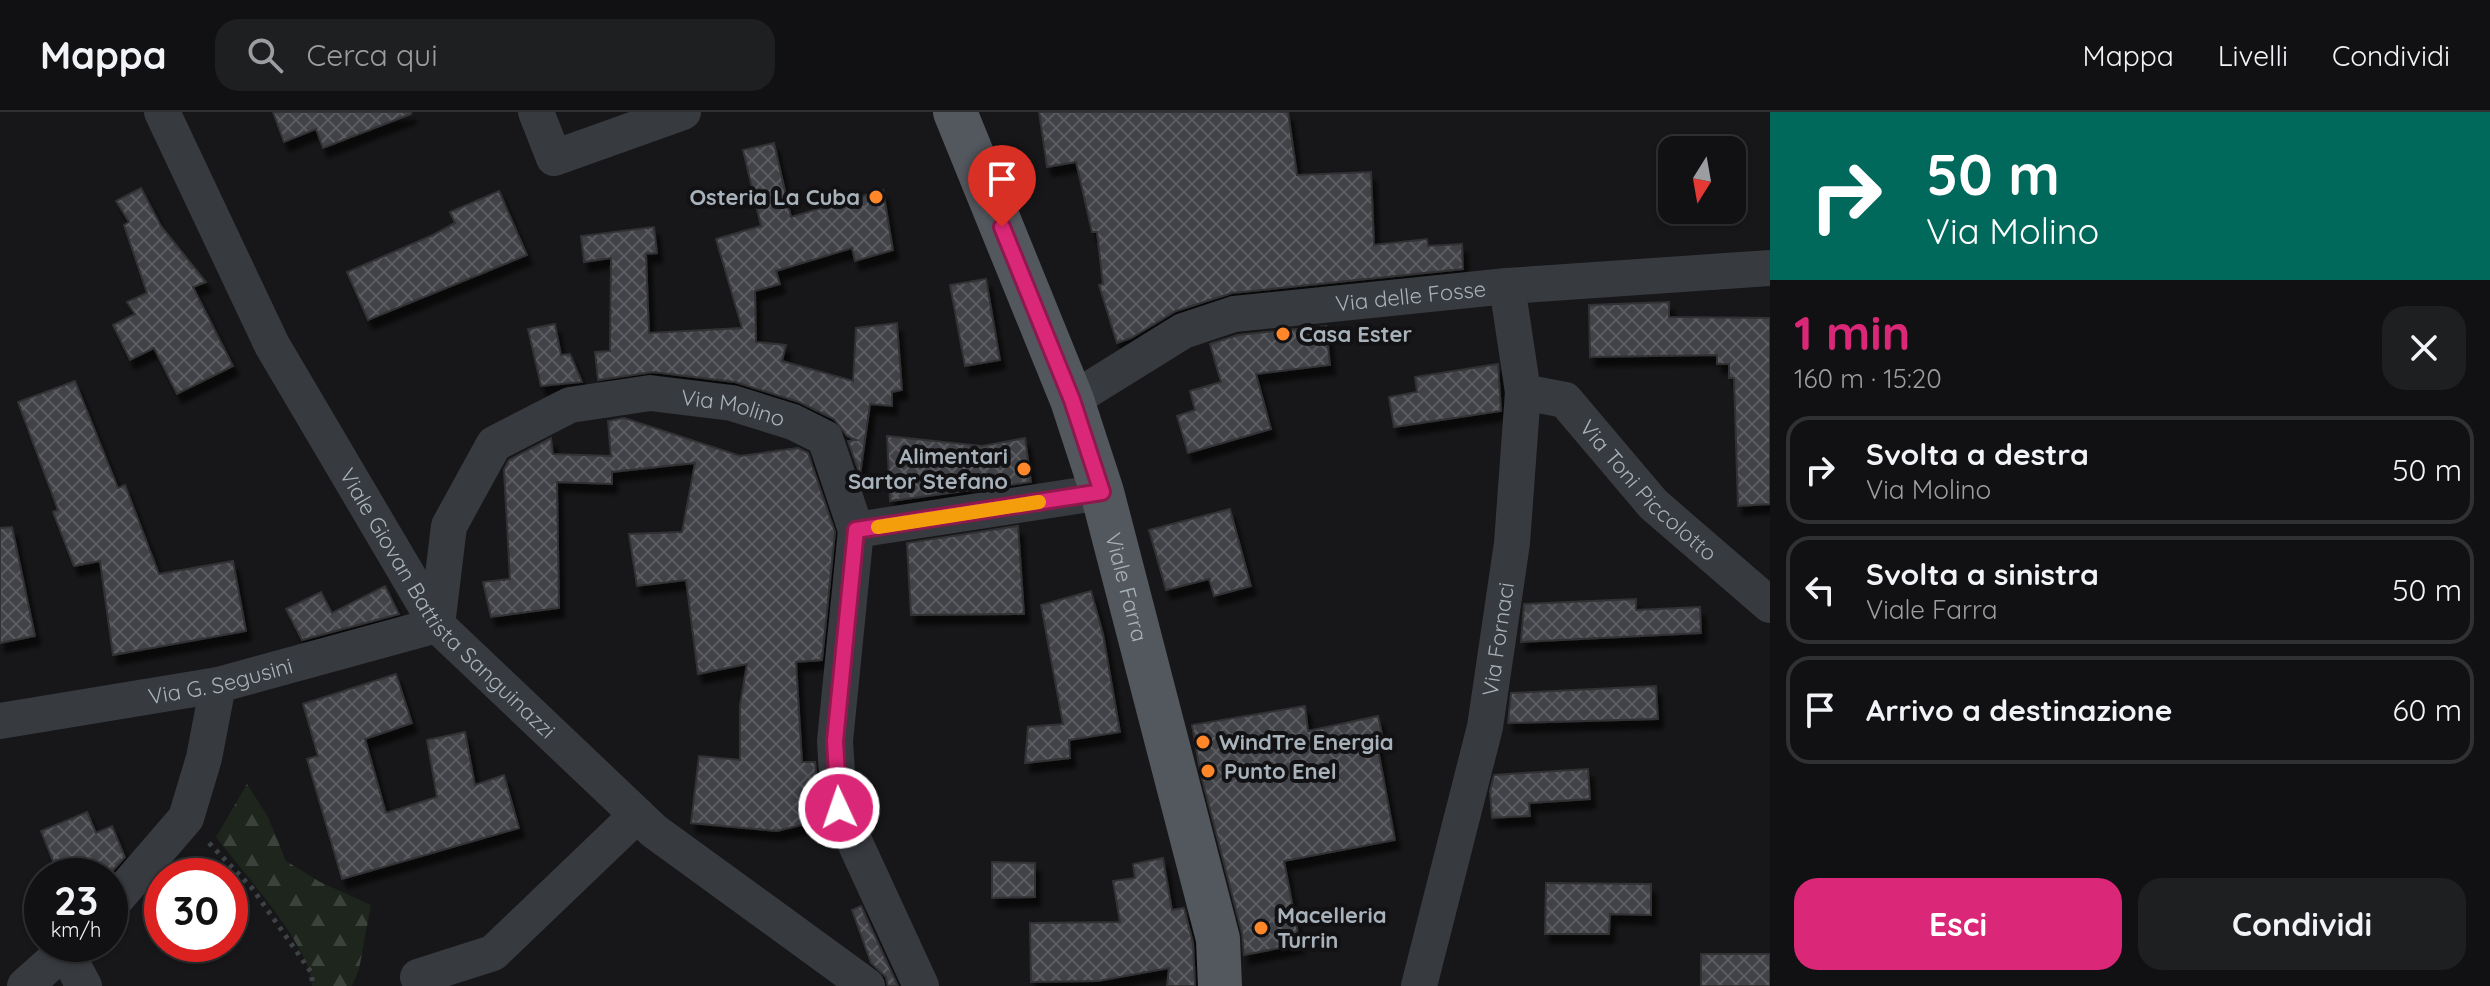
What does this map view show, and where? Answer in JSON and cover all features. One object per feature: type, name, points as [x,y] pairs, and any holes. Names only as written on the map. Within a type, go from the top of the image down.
[{"type":"main road","name":"Viale Farra","points":[[955,112],[1072,400],[1102,492],[1218,939],[1220,986]]},
{"type":"street","name":"Viale Giovan Battista Sanguinazzi","points":[[162,112],[272,345],[437,625],[637,815],[867,986]]},
{"type":"street","points":[[536,112],[554,158],[683,112]]},
{"type":"street","name":"Via delle Fosse","points":[[1072,400],[1183,331],[1234,314],[1507,286],[1770,268]]},
{"type":"street","name":"Via Fornaci","points":[[1419,986],[1485,727],[1512,543],[1523,392],[1507,286]]},
{"type":"street","name":"Via Toni Piccolotto","points":[[1523,392],[1565,400],[1653,504],[1770,605]]},
{"type":"street","name":"Via Molino","points":[[437,625],[449,526],[494,444],[570,405],[650,393],[732,403],[793,422],[825,438],[856,530]]},
{"type":"street","points":[[921,986],[839,808],[835,741],[856,530],[1102,492]]},
{"type":"street","name":"Via G. Segusini","points":[[0,721],[218,685],[437,625]]},
{"type":"street","points":[[128,885],[186,818],[204,758],[218,685]]},
{"type":"street","points":[[418,977],[493,953],[637,815]]},
{"type":"street","points":[[25,986],[52,962]]},
{"type":"street","points":[[74,962],[84,986]]},
{"type":"path","points":[[186,818],[252,888],[311,972],[313,986]]},
{"type":"green space","points":[[247,784],[268,817],[286,861],[320,882],[371,905],[359,969],[352,986],[312,986],[301,951],[248,877],[248,858],[233,858],[216,837]]},
{"type":"building","points":[[273,112],[411,114],[323,148],[316,129],[284,142]]},
{"type":"building","points":[[1039,112],[1288,112],[1297,175],[1371,172],[1374,245],[1427,239],[1428,246],[1462,244],[1463,269],[1232,293],[1176,311],[1117,343],[1099,285],[1103,284],[1097,232],[1092,232],[1076,162],[1047,167]]},
{"type":"building","points":[[774,143],[791,217],[883,190],[893,250],[855,261],[852,248],[776,271],[780,284],[755,291],[756,342],[786,345],[782,361],[853,381],[856,328],[897,323],[902,390],[892,392],[892,406],[870,404],[860,475],[848,441],[856,440],[847,436],[834,419],[799,402],[735,382],[653,372],[598,380],[595,352],[610,351],[611,258],[584,262],[581,236],[654,227],[657,253],[646,254],[649,333],[742,328],[716,239],[761,226],[743,150]]},
{"type":"building","points":[[141,188],[161,226],[206,282],[193,287],[233,366],[177,394],[154,348],[130,360],[113,325],[135,314],[127,302],[147,293],[124,225],[129,222],[116,201]]},
{"type":"building","points":[[499,191],[527,255],[368,320],[347,272],[433,235],[455,223],[450,212]]},
{"type":"building","points":[[986,279],[1000,360],[965,366],[950,285]]},
{"type":"building","points":[[1669,302],[1669,317],[1770,318],[1770,504],[1738,506],[1734,378],[1729,378],[1729,364],[1717,364],[1717,355],[1590,357],[1589,305]]},
{"type":"building","points":[[555,324],[561,355],[570,354],[582,382],[541,386],[528,329]]},
{"type":"building","points":[[1326,326],[1330,365],[1256,374],[1271,429],[1188,453],[1177,416],[1195,410],[1190,391],[1221,382],[1210,344],[1238,335]]},
{"type":"building","points":[[1498,364],[1501,411],[1394,427],[1389,397],[1417,392],[1415,377]]},
{"type":"building","points":[[75,381],[118,488],[125,485],[159,574],[233,561],[246,631],[113,655],[100,561],[74,566],[53,512],[58,510],[18,402]]},
{"type":"building","points":[[624,418],[740,456],[798,448],[808,453],[835,532],[822,660],[796,662],[802,762],[815,762],[821,820],[777,831],[691,823],[699,756],[740,760],[740,705],[747,664],[698,674],[686,580],[637,586],[629,534],[682,532],[695,463],[612,472],[612,484],[557,482],[559,608],[491,617],[483,582],[510,579],[504,470],[509,460],[551,438],[553,454],[611,456],[608,421]]},
{"type":"building","points":[[887,436],[982,446],[1025,438],[1031,482],[890,501]]},
{"type":"building","points":[[1230,509],[1251,586],[1214,596],[1209,579],[1166,590],[1149,530]]},
{"type":"building","points":[[1018,526],[1024,614],[911,615],[907,543]]},
{"type":"building","points":[[12,527],[35,636],[0,643],[0,528]]},
{"type":"building","points":[[385,586],[399,614],[302,640],[286,609],[321,592],[332,613]]},
{"type":"building","points":[[1091,591],[1103,634],[1120,732],[1069,740],[1070,758],[1025,763],[1028,727],[1063,724],[1041,605]]},
{"type":"building","points":[[1636,599],[1636,610],[1700,607],[1701,633],[1521,642],[1524,604]]},
{"type":"building","points":[[396,674],[412,723],[365,739],[386,813],[437,797],[427,740],[465,732],[475,785],[504,775],[519,828],[342,879],[307,759],[318,756],[303,704]]},
{"type":"building","points":[[1656,686],[1658,719],[1508,723],[1511,693]]},
{"type":"building","points":[[1305,706],[1308,731],[1378,716],[1384,743],[1377,744],[1395,840],[1284,861],[1300,944],[1244,955],[1242,933],[1200,771],[1192,725]]},
{"type":"building","points":[[1588,769],[1590,799],[1529,803],[1530,816],[1492,818],[1490,791],[1494,775]]},
{"type":"building","points":[[87,812],[96,833],[112,826],[125,857],[52,858],[41,831]]},
{"type":"building","points":[[1163,858],[1172,910],[1184,908],[1193,943],[1195,986],[1167,986],[1169,968],[1098,981],[1031,982],[1030,923],[1120,922],[1113,881],[1135,878],[1133,864]]},
{"type":"building","points":[[992,862],[1035,863],[1035,897],[992,898]]},
{"type":"building","points":[[1546,883],[1651,884],[1651,915],[1610,914],[1609,934],[1545,934]]},
{"type":"building","points":[[861,906],[898,986],[888,986],[886,977],[871,963],[852,910]]},
{"type":"building","points":[[1701,954],[1770,954],[1770,986],[1701,986]]},
{"type":"slow traffic","points":[[878,527],[1039,502]]},
{"type":"place","name":"Osteria La Cuba","points":[[876,197]]},
{"type":"place","name":"Casa Ester","points":[[1283,334]]},
{"type":"place","name":"Alimentari Sartor Stefano","points":[[1024,469]]},
{"type":"place","name":"WindTre Energia","points":[[1203,742]]},
{"type":"place","name":"Punto Enel","points":[[1208,771]]},
{"type":"place","name":"Macelleria Turrin","points":[[1261,928]]},
{"type":"route","points":[[839,808],[835,741],[856,530],[1102,492],[1072,400],[1002,227]]}]
